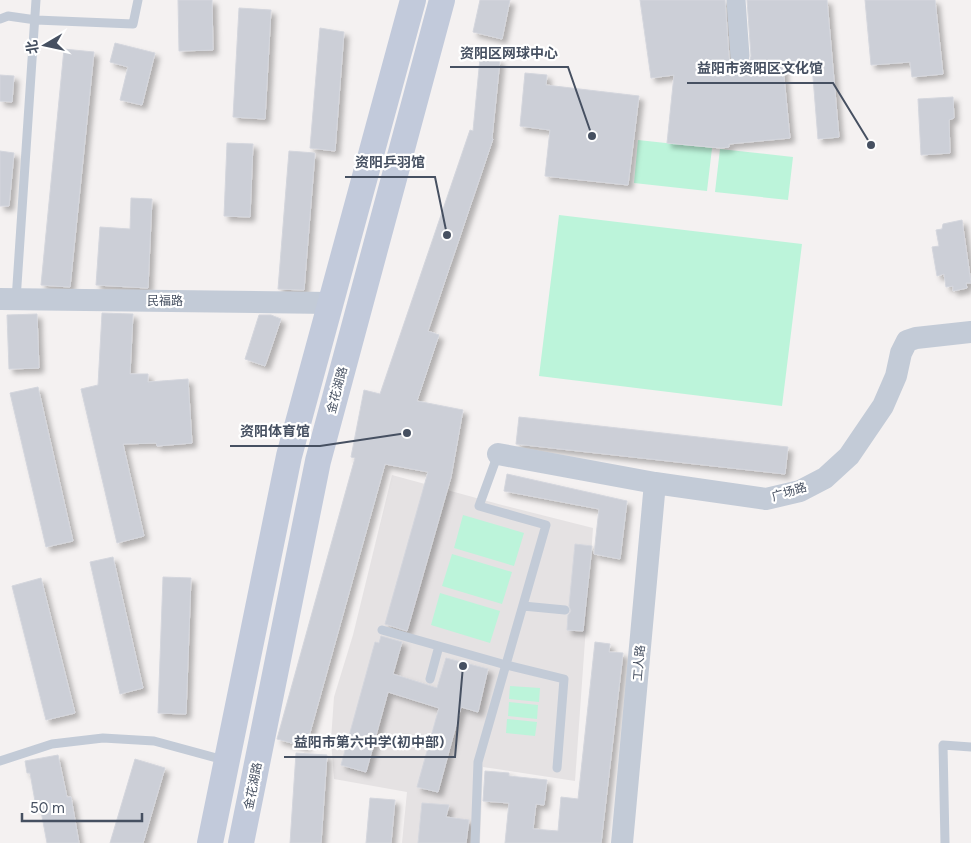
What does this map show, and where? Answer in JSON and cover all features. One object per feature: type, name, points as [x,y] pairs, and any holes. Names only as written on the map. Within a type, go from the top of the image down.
[{"type":"main road","points":[[210,843],[289,456],[413,0]]},
{"type":"main road","name":"金花湖路","points":[[242,843],[318,461],[442,0]]},
{"type":"street","points":[[736,0],[740,56]]},
{"type":"street","name":"民福路","points":[[8,300],[330,303]]},
{"type":"street","name":"广场路","points":[[498,454],[656,483],[766,499],[800,491],[825,478],[849,456],[883,406],[908,341],[916,338],[971,332]]},
{"type":"street","name":"工人路","points":[[622,843],[656,483]]},
{"type":"lane","points":[[8,300],[36,20],[36,0]]},
{"type":"lane","points":[[0,19],[8,16],[36,20],[133,24],[138,0]]},
{"type":"lane","points":[[475,843],[478,762],[546,525],[479,506],[498,454]]},
{"type":"lane","points":[[523,606],[565,610]]},
{"type":"lane","points":[[382,630],[506,665],[564,679],[557,768]]},
{"type":"lane","points":[[430,679],[439,646]]},
{"type":"lane","points":[[0,761],[52,744],[103,738],[154,741],[227,761]]},
{"type":"lane","points":[[945,843],[943,745],[971,747]]},
{"type":"shaded area","points":[[392,475],[593,528],[575,781],[483,767],[480,843],[402,843],[407,792],[334,779],[331,740],[334,697],[353,635]]},
{"type":"green space","points":[[638,140],[712,148],[707,191],[634,183]]},
{"type":"green space","points":[[720,149],[793,157],[788,200],[715,192]]},
{"type":"green space","points":[[559,215],[802,244],[782,406],[539,376]]},
{"type":"green space","points":[[463,515],[524,533],[514,566],[454,548]]},
{"type":"green space","points":[[452,554],[512,572],[502,604],[442,586]]},
{"type":"green space","points":[[440,593],[500,611],[490,643],[431,625]]},
{"type":"green space","points":[[510,686],[540,688],[539,702],[509,699]]},
{"type":"green space","points":[[509,702],[538,705],[537,719],[508,716]]},
{"type":"green space","points":[[507,719],[537,722],[535,736],[506,733]]},
{"type":"building","points":[[178,0],[212,0],[213,50],[179,51]]},
{"type":"building","points":[[480,0],[510,0],[502,39],[473,32]]},
{"type":"building","points":[[640,0],[725,0],[730,62],[740,67],[747,65],[751,56],[747,0],[827,0],[839,137],[818,139],[812,65],[783,67],[790,138],[729,144],[729,147],[721,148],[667,143],[674,75],[651,78]]},
{"type":"building","points":[[865,0],[935,0],[943,74],[912,77],[910,62],[871,65]]},
{"type":"building","points":[[239,8],[271,10],[265,119],[233,117]]},
{"type":"building","points":[[320,28],[344,32],[335,151],[310,148]]},
{"type":"building","points":[[115,43],[155,53],[142,105],[120,100],[128,67],[110,62]]},
{"type":"building","points":[[64,49],[94,52],[70,287],[41,285]]},
{"type":"building","points":[[480,58],[500,60],[493,139],[428,331],[439,335],[417,401],[463,410],[451,477],[407,631],[385,624],[428,472],[385,464],[306,747],[277,739],[355,458],[351,457],[364,390],[380,394],[470,130],[473,131]]},
{"type":"building","points":[[525,73],[547,75],[546,85],[639,96],[628,185],[545,176],[550,130],[520,126]]},
{"type":"building","points":[[0,75],[14,76],[12,102],[0,101]]},
{"type":"building","points":[[953,97],[954,118],[949,120],[950,153],[921,155],[918,99]]},
{"type":"building","points":[[227,143],[253,144],[250,217],[224,216]]},
{"type":"building","points":[[0,151],[14,153],[9,206],[0,206]]},
{"type":"building","points":[[289,151],[315,153],[304,290],[278,289]]},
{"type":"building","points":[[131,198],[152,199],[148,288],[96,285],[100,227],[130,229]]},
{"type":"building","points":[[962,220],[971,283],[966,283],[967,288],[953,291],[953,286],[946,287],[944,274],[937,276],[932,247],[939,246],[936,230],[942,229],[943,224]]},
{"type":"building","points":[[102,313],[133,314],[130,374],[148,374],[148,382],[188,379],[192,443],[157,446],[156,443],[123,444],[144,536],[117,543],[81,389],[98,385]]},
{"type":"building","points":[[37,314],[39,368],[9,369],[7,315]]},
{"type":"building","points":[[259,315],[271,315],[281,319],[265,366],[245,359]]},
{"type":"building","points":[[38,387],[73,541],[46,547],[10,393]]},
{"type":"building","points":[[519,417],[788,447],[785,474],[516,444]]},
{"type":"building","points":[[507,474],[627,501],[620,559],[594,554],[599,509],[504,491]]},
{"type":"building","points":[[575,544],[592,546],[583,631],[567,630],[568,615],[571,611],[569,606]]},
{"type":"building","points":[[113,557],[143,688],[120,694],[90,562]]},
{"type":"building","points":[[163,577],[191,578],[186,714],[158,713]]},
{"type":"building","points":[[41,578],[75,713],[46,720],[12,586]]},
{"type":"building","points":[[381,636],[402,642],[393,674],[437,688],[446,658],[488,669],[478,712],[461,707],[438,792],[417,787],[439,708],[388,692],[366,772],[341,765],[375,642],[379,643]]},
{"type":"building","points":[[595,642],[610,644],[609,652],[623,653],[601,843],[505,843],[509,803],[483,801],[485,771],[509,773],[509,776],[547,780],[544,805],[536,804],[533,829],[558,831],[561,797],[578,799]]},
{"type":"building","points":[[296,753],[327,755],[321,843],[290,843]]},
{"type":"building","points":[[58,755],[67,797],[71,797],[79,843],[47,843],[40,806],[36,807],[30,773],[27,773],[25,761]]},
{"type":"building","points":[[135,759],[165,768],[143,843],[110,843]]},
{"type":"building","points":[[370,798],[395,800],[391,843],[366,843]]},
{"type":"building","points":[[422,803],[449,805],[446,817],[469,820],[466,843],[418,843]]},
{"type":"place","name":"资阳区网球中心","points":[[592,136]]},
{"type":"place","name":"益阳市资阳区文化馆","points":[[871,145]]},
{"type":"place","name":"资阳乒羽馆","points":[[447,235]]},
{"type":"place","name":"资阳体育馆","points":[[407,433]]},
{"type":"place","name":"益阳市第六中学(初中部)","points":[[463,666]]}]
